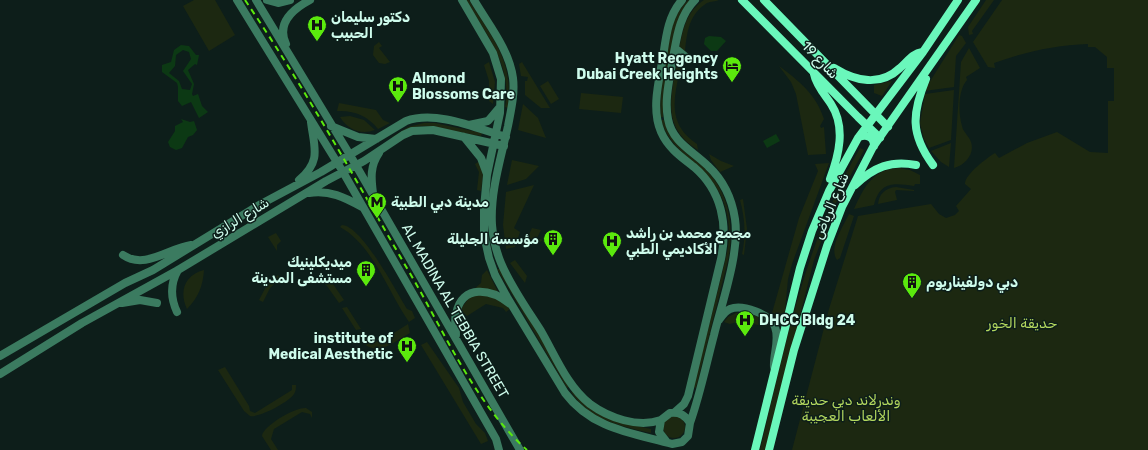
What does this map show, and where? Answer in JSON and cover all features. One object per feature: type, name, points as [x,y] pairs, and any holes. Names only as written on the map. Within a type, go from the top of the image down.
[{"type":"main road","name":"شارع 19","points":[[764,0],[888,127]]},
{"type":"main road","name":"شارع الرياض","points":[[755,450],[801,263],[812,231],[829,191],[859,137],[923,52],[958,0]]},
{"type":"main road","name":"شارع الرياض","points":[[769,450],[794,350],[827,246],[850,189],[874,146],[976,0]]},
{"type":"main road","name":"شارع 19","points":[[744,1],[880,138]]},
{"type":"main road","points":[[824,62],[846,75],[871,80],[892,74],[914,55],[923,52]]},
{"type":"main road","points":[[932,64],[917,101],[915,116],[918,139],[933,165]]},
{"type":"main road","points":[[814,72],[815,79],[836,113],[840,131],[839,150],[829,182],[829,191]]},
{"type":"main road","points":[[858,117],[866,118],[869,114],[868,108]]},
{"type":"main road","points":[[859,137],[870,137],[874,146]]},
{"type":"main road","points":[[850,189],[866,174],[880,166],[895,163],[916,165]]},
{"type":"street","name":"AL MADINA AL TEBBIA STREET","points":[[237,0],[343,172],[496,439],[499,450]]},
{"type":"street","name":"AL MADINA AL TEBBIA STREET","points":[[256,0],[356,165],[456,336],[520,450]]},
{"type":"street","points":[[267,0],[278,3],[290,0]]},
{"type":"street","points":[[289,54],[289,50],[283,36],[285,21],[291,12],[310,0]]},
{"type":"street","points":[[462,0],[491,49],[498,66],[502,87],[496,134],[487,175],[484,214],[486,245],[495,275],[565,393],[586,415],[610,427],[676,444],[686,440],[690,432],[690,423],[734,251],[735,219],[728,196],[719,179],[708,166],[675,136],[668,120],[667,98],[681,20],[695,0]]},
{"type":"street","points":[[474,0],[503,50],[510,66],[514,96],[492,212],[493,235],[500,261],[568,379],[583,398],[598,409],[626,421],[643,424],[661,420],[667,414],[675,412],[684,404],[688,396],[722,259],[725,236],[722,210],[710,187],[694,168],[672,150],[665,141],[657,118],[656,98],[668,26],[675,10],[682,0]]},
{"type":"street","points":[[735,0],[744,1]]},
{"type":"street","points":[[675,48],[686,57]]},
{"type":"street","points":[[464,125],[488,121],[500,106]]},
{"type":"street","points":[[289,188],[308,172],[315,156],[315,145],[310,117]]},
{"type":"street","name":"شارع الرازي","points":[[0,356],[196,244],[289,188],[350,155],[406,121],[431,117],[506,137]]},
{"type":"street","points":[[331,126],[358,137],[376,139]]},
{"type":"street","name":"شارع الرازي","points":[[0,374],[111,307],[178,270],[306,193],[356,165],[403,135],[422,130],[464,136],[504,146]]},
{"type":"street","points":[[464,136],[481,158],[487,175]]},
{"type":"street","points":[[374,198],[371,170],[382,149]]},
{"type":"street","points":[[306,193],[326,192],[336,194],[362,207]]},
{"type":"street","points":[[123,255],[131,259],[151,259],[182,246],[196,244]]},
{"type":"street","points":[[486,245],[493,260],[500,261]]},
{"type":"street","points":[[177,312],[171,292],[173,279],[178,270]]},
{"type":"street","points":[[456,336],[458,308],[470,295],[481,291],[487,291],[496,294],[512,306]]},
{"type":"street","points":[[111,307],[137,300],[157,303]]},
{"type":"street","points":[[717,322],[727,311],[734,308],[763,314],[769,318],[776,330],[774,358],[775,373]]},
{"type":"street","points":[[675,412],[684,415],[690,423]]},
{"type":"street","points":[[661,420],[659,432],[666,441]]},
{"type":"green space","points":[[194,0],[215,0],[235,35],[209,51],[183,6]]},
{"type":"green space","points":[[466,0],[469,0],[499,50],[508,76],[508,108],[505,107],[505,78],[496,51]]},
{"type":"green space","points":[[688,0],[692,0],[685,8],[663,103],[663,117],[661,117],[660,109],[666,54],[674,21]]},
{"type":"green space","points":[[704,0],[719,0],[707,3],[696,12],[688,30],[685,51],[679,49],[684,28],[689,16]]},
{"type":"green space","points":[[986,0],[994,0],[972,31],[973,34],[969,35],[968,27]]},
{"type":"green space","name":"حديقة الخور","points":[[1002,0],[1148,0],[1148,450],[792,450],[829,309],[858,216],[931,204],[939,214],[946,218],[955,215],[959,211],[956,206],[971,189],[965,184],[966,180],[972,171],[982,162],[995,153],[999,158],[1027,143],[1057,132],[1090,152],[1108,153],[1108,101],[1114,101],[1114,68],[1107,68],[1107,57],[1095,47],[1088,47],[1088,44],[1076,45],[1029,52],[994,63],[995,68],[988,67],[973,42]]},
{"type":"green space","points":[[959,35],[962,36],[966,43],[956,56],[954,87],[924,91]]},
{"type":"green space","points":[[379,42],[382,46],[379,48],[390,62],[385,64],[379,63],[373,55],[374,46]]},
{"type":"green space","points":[[969,48],[980,68],[966,77],[967,80],[960,96],[959,108],[963,128],[971,142],[972,151],[965,162],[954,168],[961,62]]},
{"type":"green space","points":[[678,53],[683,56],[676,92],[676,115],[679,125],[686,135],[697,144],[698,150],[685,140],[677,130],[673,118],[671,106],[672,93]]},
{"type":"green space","points":[[489,62],[495,82],[493,104],[489,101],[489,81],[484,65]]},
{"type":"green space","points":[[522,62],[550,108],[541,108],[525,95],[525,81],[527,81],[528,77],[521,76],[519,64]]},
{"type":"green space","points":[[779,66],[812,95],[821,110],[824,119],[820,126],[821,128],[824,127],[826,154],[808,155],[796,94],[791,82]]},
{"type":"green space","points":[[548,81],[559,99],[551,104],[540,86]]},
{"type":"green space","points":[[892,81],[882,96],[874,93],[874,85]]},
{"type":"green space","points":[[954,90],[951,140],[929,148],[924,139],[920,123],[925,94]]},
{"type":"green space","points":[[581,93],[623,97],[621,113],[579,109]]},
{"type":"green space","points":[[339,103],[376,110],[383,120],[390,123],[378,129],[365,117],[355,113],[337,111]]},
{"type":"green space","points":[[523,104],[538,118],[546,138],[518,130]]},
{"type":"green space","points":[[350,116],[364,120],[375,130],[360,132],[347,125],[340,117]]},
{"type":"green space","points":[[661,120],[664,120],[674,141],[700,164],[718,184],[728,208],[730,221],[731,234],[728,260],[696,388],[693,387],[727,254],[729,240],[728,221],[724,203],[716,187],[702,170],[671,141]]},
{"type":"green space","points":[[424,123],[435,123],[482,133],[481,136],[424,126],[414,127],[393,139],[392,137],[408,127]]},
{"type":"green space","points":[[951,143],[949,167],[941,162],[931,151]]},
{"type":"green space","points":[[860,148],[864,150],[836,203],[814,260],[766,450],[760,450],[788,334],[811,257],[841,184]]},
{"type":"green space","points":[[709,154],[734,166],[720,172],[711,160]]},
{"type":"green space","points":[[512,160],[539,166],[526,179],[507,185]]},
{"type":"green space","points":[[480,161],[483,175],[481,191],[477,190],[479,172],[475,164]]},
{"type":"green space","points":[[829,163],[792,264],[788,279],[784,321],[781,325],[772,313],[799,218],[818,171],[815,164]]},
{"type":"green space","points":[[899,168],[910,170],[920,175],[920,184],[915,184],[914,186],[900,184],[889,185],[880,191],[874,205],[854,209],[870,181],[882,172]]},
{"type":"green space","points":[[534,185],[514,228],[520,232],[515,247],[506,249],[503,225],[506,192]]},
{"type":"green space","points":[[896,187],[914,191],[896,190],[897,200],[878,204],[883,192]]},
{"type":"green space","points":[[743,199],[747,229],[744,255],[742,254],[744,220],[740,200]]},
{"type":"green space","points":[[849,214],[854,216],[840,258],[837,260],[834,249]]},
{"type":"green space","points":[[342,225],[350,228],[368,247],[407,309],[412,311],[415,318],[409,322],[371,257],[352,235],[340,227]]},
{"type":"green space","points":[[532,228],[541,230],[537,238],[543,240],[537,244],[524,246]]},
{"type":"green space","points":[[276,233],[281,241],[277,245],[277,251],[268,237]]},
{"type":"green space","points":[[515,260],[527,276],[525,283],[510,263]]},
{"type":"green space","points":[[497,269],[500,269],[570,386],[567,388]]},
{"type":"green space","points":[[204,270],[199,291],[194,301],[187,309],[183,296],[185,285],[197,272]]},
{"type":"green space","points":[[487,270],[499,294],[474,289],[481,283],[482,275]]},
{"type":"green space","points":[[321,274],[333,284],[344,300],[339,303],[327,286],[319,279]]},
{"type":"green space","points":[[278,275],[280,279],[270,288],[263,302],[259,300],[268,283]]},
{"type":"green space","points":[[477,294],[498,297],[510,309],[506,312],[503,308],[486,304],[467,316],[460,310],[469,298]]},
{"type":"green space","points":[[347,307],[361,329],[356,330],[342,308]]},
{"type":"green space","points":[[736,313],[741,313],[740,321],[730,324],[724,322],[728,317]]},
{"type":"green space","points":[[743,313],[761,317],[767,321],[766,327],[741,321]]},
{"type":"green space","points":[[408,324],[410,333],[382,348],[375,349],[369,347],[356,335],[362,332],[370,340],[380,342]]},
{"type":"green space","points":[[427,342],[459,388],[463,402],[476,424],[485,433],[488,441],[481,444],[421,345]]},
{"type":"green space","points":[[225,367],[249,406],[250,411],[255,413],[292,390],[292,385],[296,385],[295,392],[291,397],[274,409],[260,415],[250,416],[244,411],[218,370]]},
{"type":"green space","points":[[573,391],[581,400],[598,413],[608,418],[651,429],[651,433],[628,428],[596,415],[579,402],[571,392]]},
{"type":"green space","points":[[306,408],[312,412],[312,418],[310,414],[302,412],[274,429],[271,439],[278,450],[271,450],[262,436],[268,427],[273,422],[288,414]]},
{"type":"green space","points":[[674,416],[682,419],[685,427],[682,435],[674,438],[666,435],[663,427],[666,419]]},
{"type":"shaded area","points":[[709,36],[721,37],[726,41],[717,51],[711,51],[704,44],[705,38]]},
{"type":"shaded area","points":[[181,45],[189,46],[196,55],[199,55],[197,65],[195,64],[188,70],[194,84],[192,94],[193,96],[198,94],[202,106],[208,112],[199,118],[191,102],[182,106],[178,101],[177,83],[162,72],[162,65],[171,62],[174,50]],"holes":[[[183,50],[189,52],[191,59],[183,71],[192,84],[190,90],[182,89],[179,81],[169,73],[175,66],[176,55]]]},
{"type":"shaded area","points":[[181,119],[190,122],[194,121],[197,130],[193,135],[188,137],[182,148],[176,150],[170,147],[168,142],[175,131],[175,126],[183,122]]},
{"type":"shaded area","points":[[776,134],[780,141],[767,148],[763,141]]},
{"type":"railway","points":[[245,0],[268,34],[333,140],[478,392],[509,432],[527,450]]},
{"type":"place","name":"دكتور سليمان الحبيب","points":[[317,42]]},
{"type":"place","name":"Hyatt Regency Dubai Creek Heights","points":[[732,83]]},
{"type":"place","name":"Almond Blossoms Care","points":[[398,103]]},
{"type":"place","name":"مدينة دبي الطبية","points":[[377,219]]},
{"type":"place","name":"مؤسسة الجليلة","points":[[553,256]]},
{"type":"place","name":"مجمع محمد بن راشد الأكاديمي الطبي","points":[[612,258]]},
{"type":"place","name":"ميديكلينيك مستشفى المدينة","points":[[366,287]]},
{"type":"place","name":"دبي دولفيناريوم","points":[[912,299]]},
{"type":"place","name":"DHCC Bldg 24","points":[[745,337]]},
{"type":"place","name":"institute of Medical Aesthetic","points":[[407,363]]},
{"type":"park label","name":"وندرلاند دبي حديقة الألعاب العجيبة","points":[[846,408]]}]
